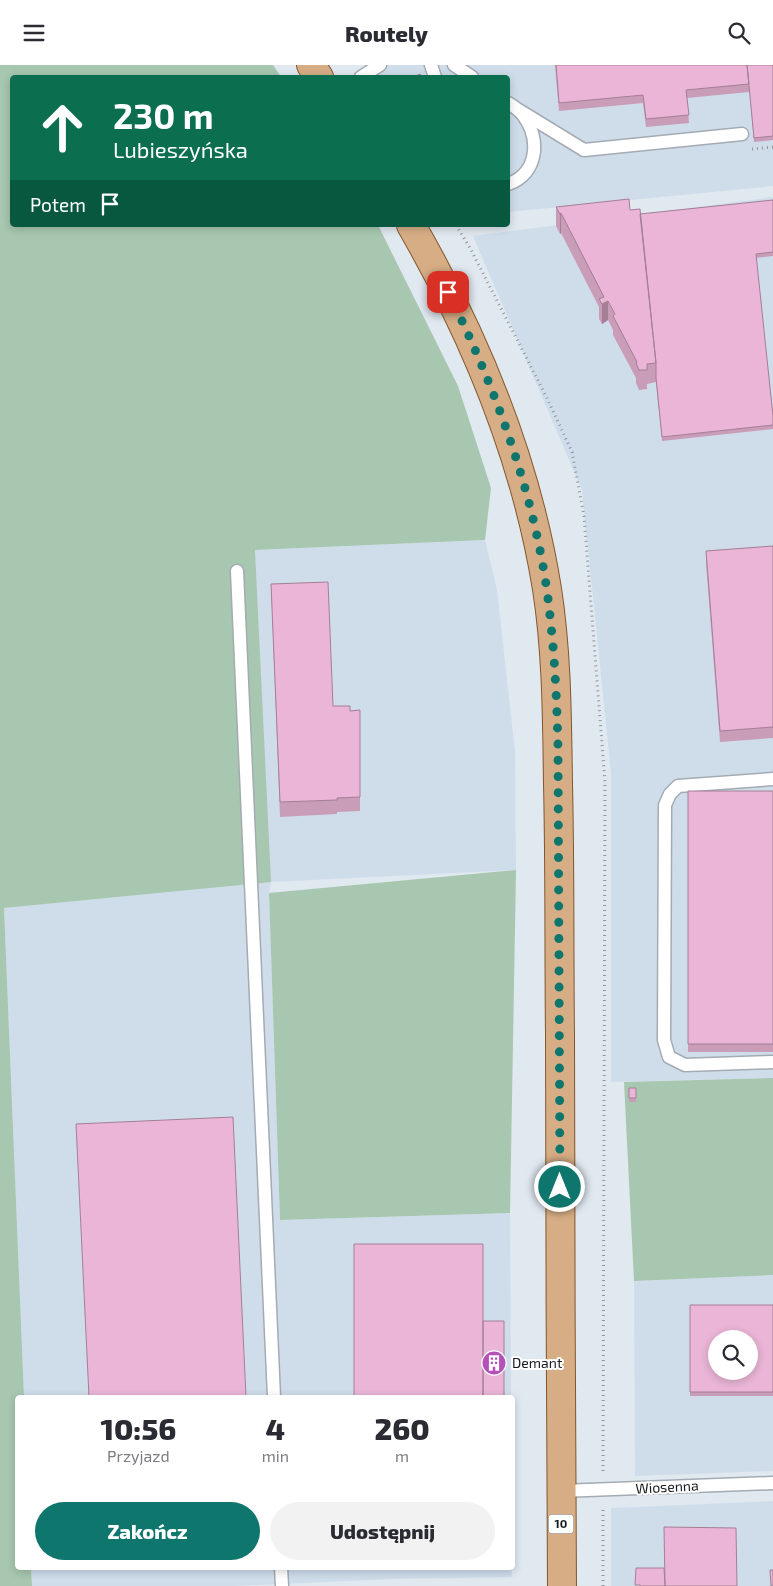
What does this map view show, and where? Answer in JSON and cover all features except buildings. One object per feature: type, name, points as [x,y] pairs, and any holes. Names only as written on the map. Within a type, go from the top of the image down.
[{"type":"main road","name":"10","points":[[412,227],[464,323],[497,403],[520,475],[541,556],[550,615],[556,695],[559,843],[562,1586]]},
{"type":"lane","points":[[363,75],[380,65]]},
{"type":"lane","points":[[512,106],[584,150],[742,134]]},
{"type":"lane","points":[[510,183],[530,168],[535,153],[528,123],[512,106]]},
{"type":"lane","points":[[237,571],[274,1395]]},
{"type":"lane","points":[[773,779],[678,786],[670,794],[665,805],[664,1040],[668,1057],[685,1065],[773,1063]]},
{"type":"lane","name":"Wiosenna","points":[[561,1491],[773,1483]]},
{"type":"lane","points":[[281,1570],[282,1586]]},
{"type":"shaded area","points":[[366,65],[773,65],[773,186],[510,212],[510,75],[373,75]]},
{"type":"shaded area","points":[[773,197],[773,1078],[611,1082],[611,773],[582,490],[473,236]]},
{"type":"shaded area","points":[[485,540],[497,590],[515,752],[516,870],[271,882],[269,893],[280,1220],[510,1213],[511,1395],[24,1395],[4,908],[270,882],[255,550]]},
{"type":"shaded area","points":[[773,1275],[773,1471],[635,1476],[634,1281]]},
{"type":"shaded area","points":[[773,1501],[773,1586],[611,1586],[611,1508]]},
{"type":"shaded area","points":[[31,1570],[512,1570],[512,1577],[394,1579],[234,1586],[32,1586]]},
{"type":"green space","points":[[0,65],[273,65],[280,75],[10,75],[10,227],[379,227],[458,386],[491,488],[485,540],[255,550],[271,882],[4,908],[24,1395],[15,1395],[15,1570],[31,1570],[32,1586],[0,1586]]},
{"type":"green space","points":[[516,870],[510,1213],[280,1220],[269,893]]},
{"type":"green space","points":[[773,1078],[773,1275],[634,1281],[624,1082]]},
{"type":"place","name":"Demant","points":[[494,1363]]},
{"type":"route","points":[[448,292],[478,354],[516,458],[541,556],[550,615],[557,704],[558,748],[560,1187]]}]
